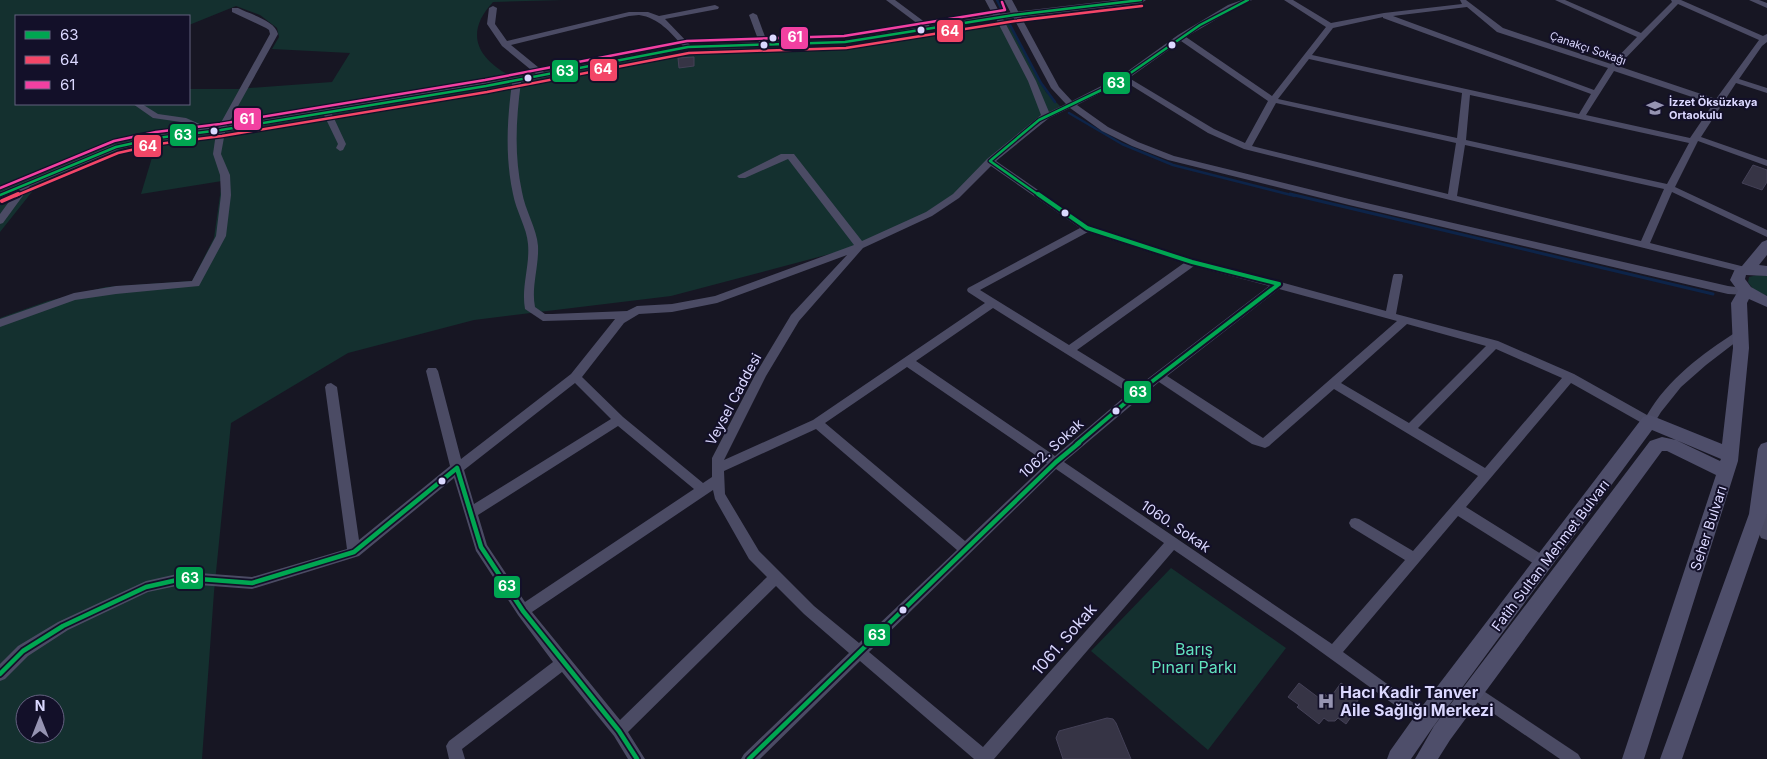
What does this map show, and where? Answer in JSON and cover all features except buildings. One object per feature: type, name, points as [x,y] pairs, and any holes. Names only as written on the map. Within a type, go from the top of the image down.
[{"type":"main road","points":[[1746,270],[1767,245]]},
{"type":"main road","points":[[1767,271],[1746,270],[1740,272],[1737,280],[1747,292],[1767,302]]},
{"type":"main road","name":"Seher Bulvarı","points":[[1633,759],[1728,463],[1740,335],[1739,303],[1747,292]]},
{"type":"main road","points":[[1649,422],[1728,463]]},
{"type":"main road","name":"Fatih Sultan Mehmet Bulvarı","points":[[1398,759],[1425,720],[1649,422]]},
{"type":"main road","name":"Fatih Sultan Mehmet Bulvarı","points":[[1426,759],[1442,733],[1656,446],[1662,444],[1670,445],[1728,463]]},
{"type":"main road","points":[[1671,759],[1758,514],[1766,462]]},
{"type":"street","points":[[890,0],[929,29]]},
{"type":"street","points":[[989,0],[1032,81],[1046,116]]},
{"type":"street","points":[[1008,0],[1014,15],[1056,88],[1071,105],[1105,129],[1134,144],[1171,158],[1349,202],[1728,290],[1747,292]]},
{"type":"street","points":[[0,195],[116,147],[156,138],[215,131],[517,80],[688,46],[845,42],[997,17],[1141,0]]},
{"type":"street","name":"Veysel Caddesi","points":[[984,758],[809,610],[754,556],[719,496],[718,458],[761,375],[795,318],[860,246],[929,214],[956,196],[990,161],[1046,116],[1124,78],[1181,37],[1231,7],[1248,0]]},
{"type":"street","points":[[1288,0],[1330,26]]},
{"type":"street","points":[[1581,117],[1612,68],[1676,0],[1766,38],[1717,102],[1693,139],[1668,187],[1644,245]]},
{"type":"street","points":[[1754,0],[1767,6]]},
{"type":"street","points":[[1564,1],[1642,37]]},
{"type":"street","points":[[1247,147],[1273,100],[1330,26],[1384,15],[1464,3]]},
{"type":"street","name":"Çanakçı Sokağı","points":[[1464,3],[1500,30],[1717,102]]},
{"type":"street","points":[[660,18],[715,7]]},
{"type":"street","points":[[493,8],[491,24],[505,44],[542,75]]},
{"type":"street","points":[[0,323],[74,297],[116,290],[195,284],[221,236],[226,195],[225,175],[217,154],[215,131],[274,34],[273,29],[269,26],[235,10]]},
{"type":"street","points":[[505,44],[629,14],[644,13],[660,18],[688,46]]},
{"type":"street","points":[[753,15],[764,44]]},
{"type":"street","points":[[1384,15],[1596,93]]},
{"type":"street","points":[[1181,37],[1273,100],[1668,187],[1767,234]]},
{"type":"street","points":[[1306,56],[1581,117],[1693,139],[1767,163]]},
{"type":"street","points":[[1124,78],[1212,131],[1247,147],[1746,270]]},
{"type":"street","points":[[517,80],[511,120],[512,164],[521,210],[532,237],[534,261],[529,287],[530,309],[535,314],[552,318],[628,314],[648,308],[672,308],[717,299],[860,246],[791,156],[784,156],[742,176]]},
{"type":"street","points":[[1734,80],[1767,91]]},
{"type":"street","points":[[1452,198],[1461,142],[1466,92]]},
{"type":"street","points":[[139,105],[156,116],[183,120],[215,131]]},
{"type":"street","points":[[326,112],[342,144],[340,148]]},
{"type":"street","points":[[990,161],[1087,228],[1192,262],[1390,314],[1494,344],[1570,377],[1649,422],[1660,402],[1685,378],[1726,344],[1740,335]]},
{"type":"street","points":[[0,221],[25,186]]},
{"type":"street","points":[[1087,228],[972,290],[1137,393]]},
{"type":"street","points":[[1068,351],[1192,262]]},
{"type":"street","points":[[1390,314],[1398,276]]},
{"type":"street","name":"1062. Sokak","points":[[749,759],[1056,462],[1137,393],[1279,284]]},
{"type":"street","points":[[523,611],[703,490],[719,474],[816,423],[993,303]]},
{"type":"street","points":[[0,674],[23,651],[62,626],[146,587],[186,578],[222,579],[236,583],[252,583],[354,552],[457,468],[575,377],[620,320],[628,314]]},
{"type":"street","points":[[1159,376],[1256,441],[1268,442],[1406,319]]},
{"type":"street","points":[[1410,429],[1494,344]]},
{"type":"street","name":"1060. Sokak","points":[[907,361],[1173,542],[1333,653],[1425,720]]},
{"type":"street","points":[[432,371],[457,468],[481,547],[523,611],[563,663],[620,730],[637,759]]},
{"type":"street","points":[[575,377],[619,420],[703,490]]},
{"type":"street","points":[[1333,653],[1570,377]]},
{"type":"street","points":[[1334,384],[1485,474]]},
{"type":"street","points":[[331,387],[354,552]]},
{"type":"street","points":[[471,513],[619,420]]},
{"type":"street","points":[[816,423],[965,549]]},
{"type":"street","points":[[1456,508],[1544,563]]},
{"type":"street","points":[[1758,514],[1767,533]]},
{"type":"street","points":[[1355,523],[1413,558]]},
{"type":"street","name":"1061. Sokak","points":[[984,758],[1173,542]]},
{"type":"street","points":[[620,730],[776,577]]},
{"type":"street","points":[[457,759],[454,746],[563,663]]},
{"type":"street","points":[[1473,691],[1573,759]]},
{"type":"green space","points":[[0,0],[564,0],[493,2],[484,13],[477,34],[478,43],[482,52],[489,60],[509,75],[729,47],[811,48],[878,43],[946,33],[1007,19],[1046,92],[1061,107],[1053,111],[952,200],[860,246],[671,296],[474,320],[348,353],[231,423],[214,592],[202,759],[0,759],[0,318],[48,301],[106,287],[192,281],[214,238],[222,181],[141,194],[157,141],[130,146],[39,183],[0,232]]},
{"type":"green space","points":[[1757,275],[1767,276],[1767,296],[1753,289],[1748,282],[1749,277]]},
{"type":"green space","name":"Barış Pınarı Parkı","points":[[1171,568],[1286,648],[1208,750],[1091,651]]},
{"type":"waterway","points":[[997,0],[1002,10]]},
{"type":"waterway","points":[[1009,23],[1041,83],[1055,102]]},
{"type":"waterway","points":[[1069,113],[1122,144],[1173,165],[1295,196]]},
{"type":"waterway","points":[[1290,194],[1713,294]]},
{"type":"transit line","name":"63","points":[[0,195],[116,147],[157,138],[221,130],[486,86],[688,47],[845,42],[1014,15],[1141,0]]},
{"type":"transit line","name":"63","points":[[1248,0],[1200,25],[1116,83],[1039,120],[990,161],[1087,228],[1192,262],[1279,284]]},
{"type":"transit line","name":"61","points":[[0,188],[114,141],[156,132],[220,124],[485,80],[687,41],[844,36],[1005,10],[1002,2]]},
{"type":"transit line","name":"64","points":[[2,201],[118,153],[158,144],[222,136],[487,92],[689,53],[846,48],[1015,21],[1142,6]]},
{"type":"transit line","name":"63","points":[[749,759],[1056,462],[1137,393],[1279,284]]},
{"type":"transit line","name":"63","points":[[0,674],[23,651],[63,626],[146,587],[186,578],[252,583],[354,552],[457,468],[481,547],[523,611],[619,731],[637,759]]},
{"type":"place","name":"İzzet Öksüzkaya Ortaokulu","points":[[1655,108]]},
{"type":"place","name":"Hacı Kadir Tanver Aile Sağlığı Merkezi","points":[[1326,701]]}]
